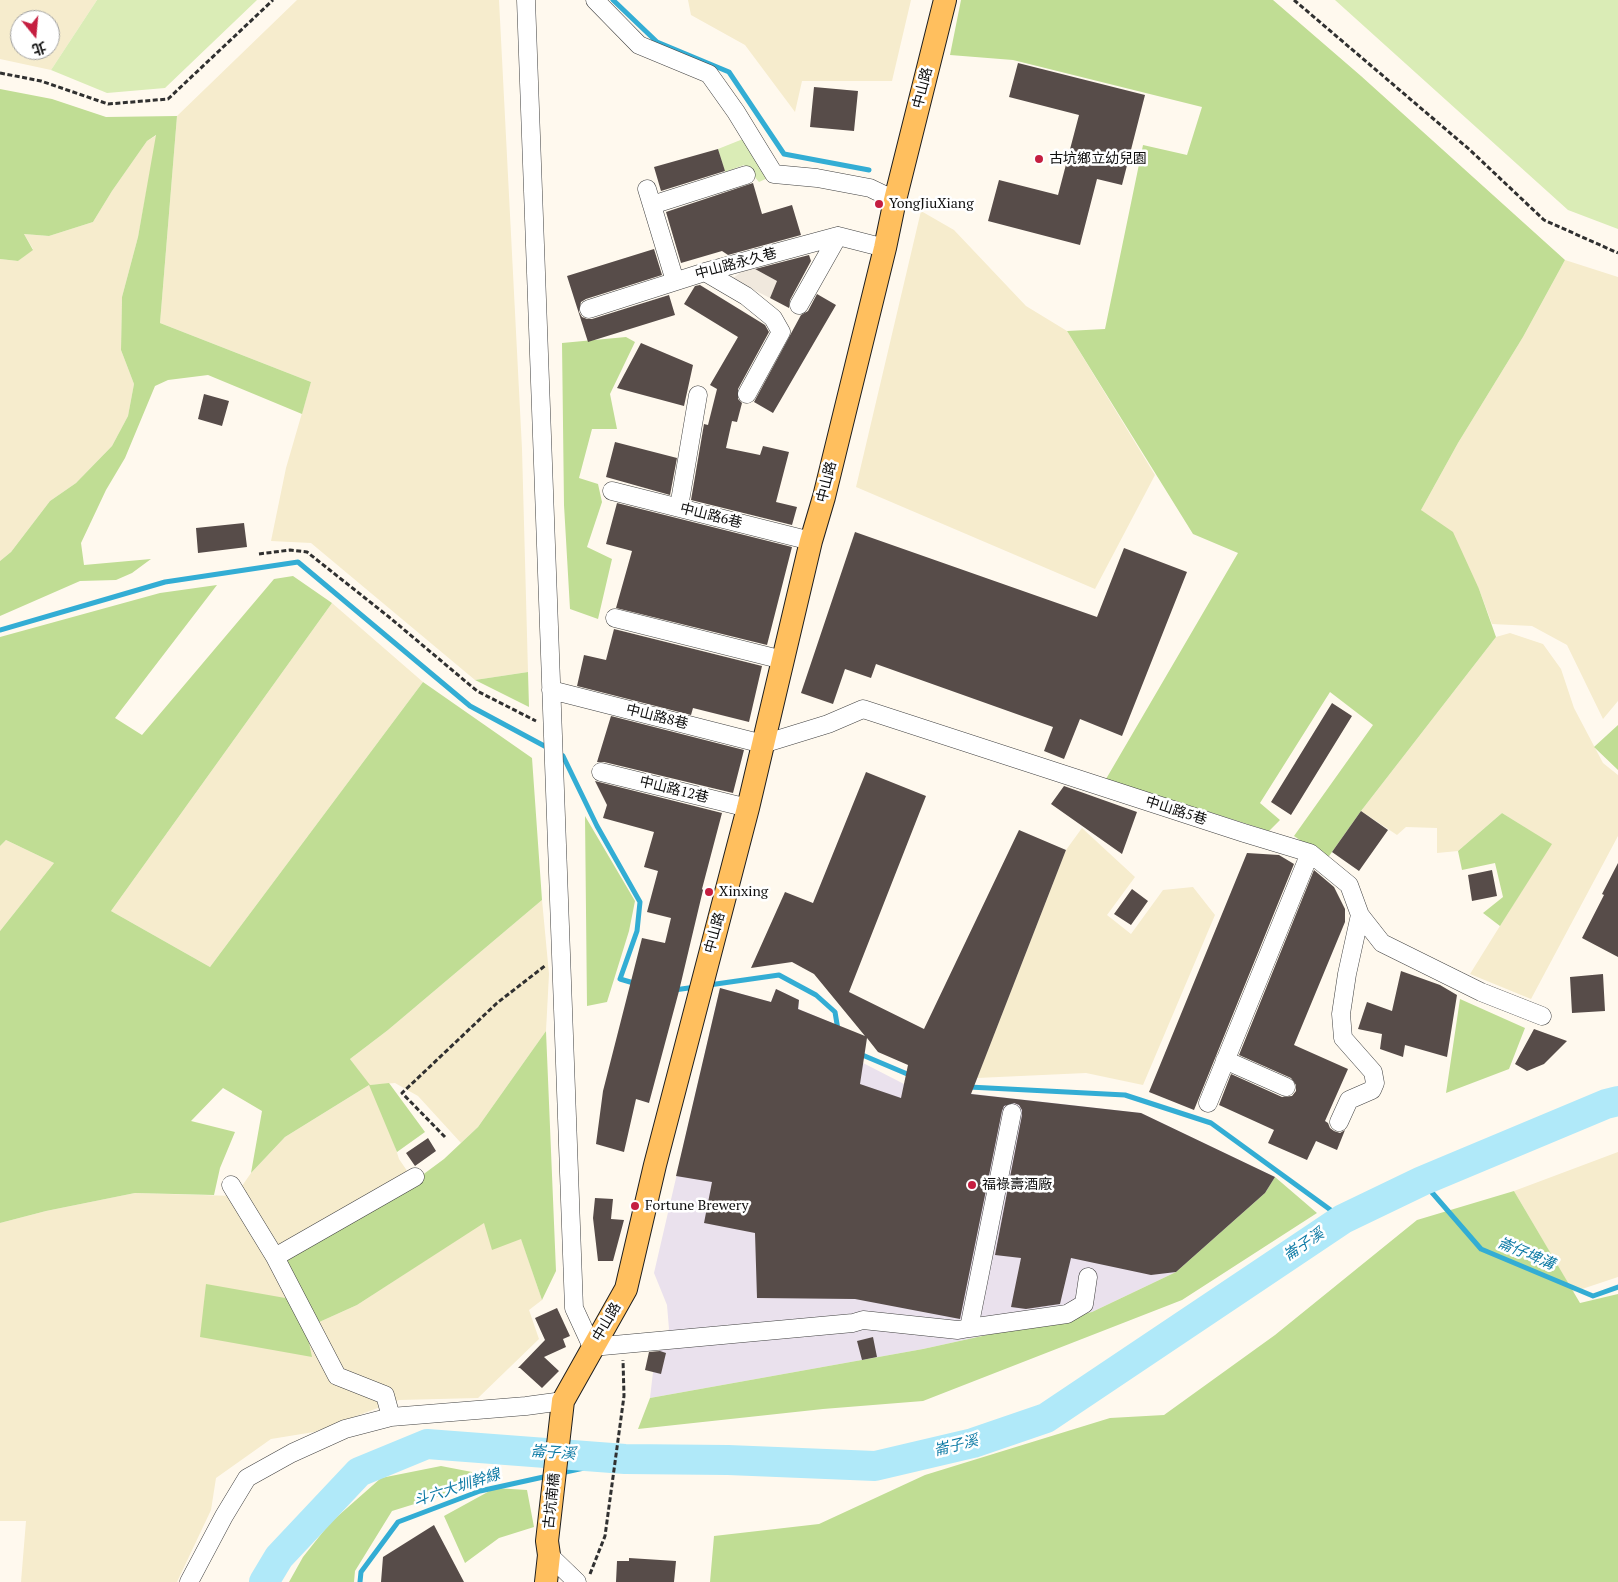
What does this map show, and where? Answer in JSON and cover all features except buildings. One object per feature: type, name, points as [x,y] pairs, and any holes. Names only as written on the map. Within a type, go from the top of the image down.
[{"type":"main road","name":"中山路","points":[[563,1401],[626,1288],[655,1165],[748,808],[811,541],[824,497],[885,248],[894,200],[945,0]]},
{"type":"main road","name":"古坑南橋","points":[[548,1548],[563,1401]]},
{"type":"main road","points":[[546,1582],[548,1548]]},
{"type":"street","points":[[526,0],[574,1308],[592,1347],[853,1323],[863,1320],[958,1330],[1067,1314],[1084,1304],[1088,1277]]},
{"type":"street","points":[[595,0],[639,45],[709,74],[736,112],[774,174],[817,178],[870,188],[894,200]]},
{"type":"street","points":[[675,281],[650,197],[746,175]]},
{"type":"street","points":[[798,305],[838,236]]},
{"type":"street","name":"中山路永久巷","points":[[589,309],[705,272],[838,236],[885,248]]},
{"type":"street","points":[[705,272],[746,296],[773,318],[781,332],[747,394]]},
{"type":"street","points":[[679,508],[698,395]]},
{"type":"street","name":"中山路6巷","points":[[612,491],[811,541]]},
{"type":"street","points":[[615,618],[783,660]]},
{"type":"street","name":"中山路8巷","points":[[550,690],[763,744]]},
{"type":"street","name":"中山路5巷","points":[[763,744],[828,724],[863,709],[1244,833],[1310,852],[1348,886],[1360,916],[1382,943],[1481,992],[1542,1016]]},
{"type":"street","name":"中山路12巷","points":[[601,772],[748,808]]},
{"type":"street","points":[[1208,1103],[1310,852]]},
{"type":"street","points":[[1339,1122],[1349,1100],[1372,1090],[1375,1083],[1373,1072],[1343,1038],[1341,1014],[1347,974],[1360,916]]},
{"type":"street","points":[[1225,1060],[1286,1087]]},
{"type":"street","points":[[969,1328],[1012,1113]]},
{"type":"street","points":[[275,1257],[415,1177]]},
{"type":"street","points":[[230,1185],[275,1257],[337,1376],[385,1395],[391,1417]]},
{"type":"street","points":[[189,1582],[224,1516],[247,1478],[292,1453],[344,1429],[391,1417],[526,1406],[563,1401]]},
{"type":"street","points":[[548,1548],[577,1582]]},
{"type":"path","points":[[0,73],[41,80],[108,104],[168,99],[273,0]]},
{"type":"path","points":[[1294,0],[1470,150],[1544,220],[1618,253]]},
{"type":"path","points":[[259,554],[290,550],[307,552],[477,690],[552,730]]},
{"type":"path","points":[[445,1138],[402,1093],[497,1004],[560,954]]},
{"type":"path","points":[[587,1582],[605,1536],[624,1396],[623,1345]]},
{"type":"shaded area","points":[[0,0],[97,0],[60,56],[60,10],[10,10],[10,60],[58,60],[51,70],[0,59]]},
{"type":"shaded area","points":[[297,0],[499,0],[522,449],[528,672],[475,680],[311,543],[271,541],[286,468],[311,382],[160,323],[177,116]]},
{"type":"shaded area","points":[[688,0],[911,0],[892,81],[802,81],[795,112],[745,45],[691,15]]},
{"type":"shaded area","points":[[157,135],[138,237],[122,297],[121,350],[134,384],[128,416],[112,446],[76,483],[50,501],[11,552],[0,561],[0,259],[18,261],[33,249],[24,234],[49,236],[93,222],[147,141]]},
{"type":"shaded area","points":[[921,211],[954,230],[1026,306],[1067,331],[1155,475],[1095,589],[856,487]]},
{"type":"shaded area","points":[[1565,260],[1618,277],[1618,701],[1603,719],[1567,645],[1532,626],[1492,624],[1479,589],[1421,510],[1458,443],[1523,337]]},
{"type":"shaded area","points":[[749,266],[777,281],[770,298],[732,279]]},
{"type":"shaded area","points":[[332,603],[423,682],[210,967],[111,911]]},
{"type":"shaded area","points":[[1510,633],[1543,644],[1561,669],[1574,708],[1603,763],[1618,775],[1618,836],[1531,999],[1470,974],[1551,844],[1502,813],[1458,851],[1437,853],[1437,828],[1406,827],[1397,835],[1361,811],[1496,637]]},
{"type":"shaded area","points":[[1082,828],[1135,877],[1107,915],[1131,934],[1163,890],[1193,887],[1215,915],[1143,1085],[1086,1073],[977,1078],[1066,850]]},
{"type":"shaded area","points":[[6,840],[54,863],[0,931],[0,846]]},
{"type":"shaded area","points":[[542,900],[549,974],[546,1031],[478,1127],[461,1143],[418,1096],[395,1083],[370,1085],[399,1159],[414,1181],[276,1261],[311,1357],[306,1328],[357,1305],[484,1222],[521,1238],[542,1300],[529,1310],[539,1339],[478,1398],[399,1400],[314,1432],[271,1439],[216,1478],[211,1510],[177,1582],[21,1582],[26,1521],[0,1521],[0,1223],[46,1211],[135,1193],[235,1196],[251,1173],[285,1137],[369,1085],[350,1059],[388,1030]]},
{"type":"shaded area","name":"福祿壽酒廠","points":[[720,988],[771,1002],[776,989],[799,1000],[799,1009],[832,1023],[828,1045],[904,1084],[931,1089],[1141,1113],[1275,1177],[1265,1193],[1176,1272],[1092,1312],[923,1349],[650,1398],[653,1372],[662,1341],[669,1329],[667,1305],[654,1273]]},
{"type":"shaded area","points":[[1618,1152],[1618,1277],[1573,1292],[1514,1191]]},
{"type":"green space","points":[[97,0],[257,0],[165,88],[107,93],[51,70],[58,60],[60,60],[60,56]]},
{"type":"green space","points":[[961,0],[1273,0],[1361,76],[1565,260],[1523,337],[1458,443],[1421,510],[1453,532],[1479,589],[1496,637],[1361,811],[1327,859],[1294,836],[1373,725],[1330,692],[1260,803],[1280,820],[1269,831],[1106,779],[1238,553],[1193,534],[1067,331],[1105,329],[1143,145],[1187,155],[1202,107],[1013,60],[950,55]]},
{"type":"green space","points":[[1335,0],[1618,0],[1618,229],[1568,210]]},
{"type":"green space","points":[[0,89],[52,99],[106,117],[177,116],[160,323],[311,382],[302,414],[208,375],[168,380],[155,386],[125,458],[106,490],[81,543],[84,565],[151,559],[132,573],[116,580],[80,581],[0,616],[0,561],[11,552],[50,501],[76,483],[112,446],[128,416],[134,384],[121,350],[122,297],[138,237],[156,135],[147,141],[93,222],[49,236],[24,234],[33,250],[18,261],[0,259]]},
{"type":"green space","points":[[743,139],[770,177],[759,182],[744,165],[725,172],[718,149]]},
{"type":"green space","points":[[626,337],[635,342],[610,394],[617,429],[592,429],[579,478],[598,484],[602,502],[587,547],[612,559],[598,619],[570,609],[564,505],[562,343]]},
{"type":"green space","points":[[293,576],[332,603],[111,911],[210,967],[423,682],[532,758],[542,900],[388,1030],[350,1059],[370,1085],[389,1083],[425,1132],[397,1152],[369,1085],[285,1137],[251,1173],[262,1111],[223,1088],[191,1121],[235,1132],[220,1168],[214,1195],[135,1193],[46,1211],[0,1223],[0,931],[54,863],[6,840],[0,846],[0,637],[160,593],[217,585],[115,718],[142,735],[274,579]]},
{"type":"green space","points":[[528,672],[529,707],[475,680]]},
{"type":"green space","points":[[1618,725],[1618,770],[1594,747]]},
{"type":"green space","points":[[1502,813],[1552,844],[1500,926],[1483,913],[1503,897],[1495,863],[1462,870],[1458,851]]},
{"type":"green space","points":[[585,816],[635,901],[629,931],[607,1002],[587,1006]]},
{"type":"green space","points":[[1460,999],[1525,1028],[1509,1069],[1446,1093]]},
{"type":"green space","points":[[546,1031],[556,1271],[542,1300],[521,1239],[492,1250],[484,1223],[357,1305],[306,1328],[312,1357],[200,1337],[206,1284],[291,1299],[276,1261],[394,1196],[444,1159],[478,1127]]},
{"type":"green space","points":[[1275,1177],[1317,1213],[1182,1300],[923,1401],[823,1409],[638,1429],[650,1398],[923,1349],[1092,1312],[1176,1272],[1265,1193]]},
{"type":"green space","points":[[1514,1191],[1580,1303],[1618,1294],[1618,1582],[710,1582],[714,1536],[819,1524],[925,1475],[1110,1418],[1164,1415],[1275,1335],[1417,1220]]},
{"type":"green space","points":[[441,1466],[472,1472],[466,1488],[392,1511],[355,1571],[354,1582],[289,1582],[303,1557],[330,1523],[381,1478]]},
{"type":"green space","points":[[495,1488],[527,1490],[534,1527],[499,1538],[465,1563],[444,1516]]},
{"type":"waterway","points":[[613,0],[657,42],[729,72],[784,154],[869,170]]},
{"type":"waterway","points":[[0,630],[165,582],[298,562],[470,706],[550,749]]},
{"type":"waterway","points":[[558,753],[563,756],[597,826],[640,902],[637,931],[620,979],[637,984]]},
{"type":"waterway","points":[[709,985],[779,975],[816,995],[835,1012],[838,1030]]},
{"type":"waterway","points":[[674,990],[696,987]]},
{"type":"waterway","points":[[860,1054],[912,1076]]},
{"type":"waterway","points":[[969,1087],[1125,1095],[1211,1123],[1343,1219]]},
{"type":"waterway","name":"崙子溪","points":[[264,1582],[279,1557],[359,1472],[427,1444],[625,1459],[728,1460],[875,1466],[973,1443],[1046,1418],[1343,1219],[1422,1181],[1606,1104],[1618,1101]]},
{"type":"waterway","name":"崙仔埤溝","points":[[1422,1181],[1481,1249],[1593,1296],[1618,1287]]},
{"type":"waterway","name":"斗六大圳幹線","points":[[561,1473],[625,1459]]},
{"type":"waterway","name":"斗六大圳幹線","points":[[360,1582],[361,1572],[398,1522],[480,1491],[548,1476]]},
{"type":"place","name":"古坑鄉立幼兒園","points":[[1039,159]]},
{"type":"place","name":"YongJiuXiang","points":[[879,204]]},
{"type":"place","name":"Xinxing","points":[[709,892]]},
{"type":"place","name":"福祿壽酒廠","points":[[972,1185]]},
{"type":"place","name":"Fortune Brewery","points":[[635,1206]]}]
